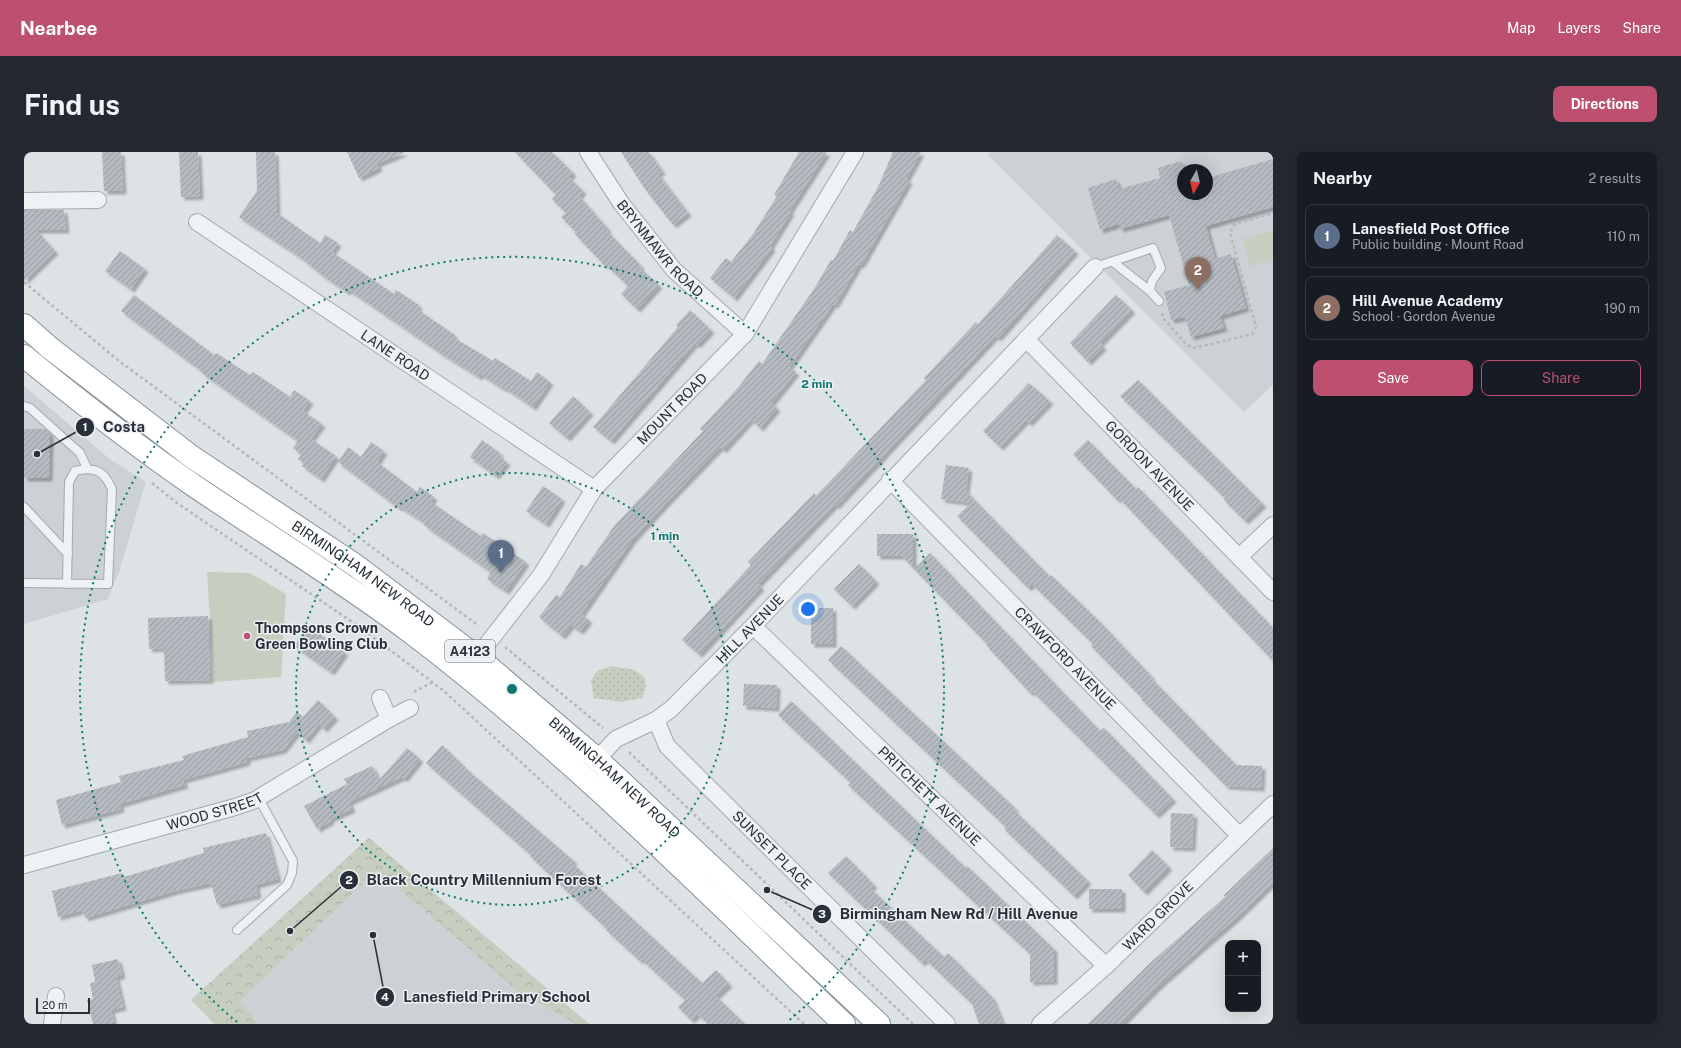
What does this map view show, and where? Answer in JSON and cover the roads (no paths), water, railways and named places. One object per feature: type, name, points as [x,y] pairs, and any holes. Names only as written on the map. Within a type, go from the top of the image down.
[{"type":"highway","name":"BIRMINGHAM NEW ROAD","points":[[24,325],[50,348],[192,456],[355,565],[477,657],[597,759],[879,1024]]},
{"type":"highway","name":"BIRMINGHAM NEW ROAD","points":[[24,356],[147,452],[402,626],[463,674],[583,775],[844,1024]]},
{"type":"highway","points":[[463,674],[477,657]]},
{"type":"street","name":"BRYNMAWR ROAD","points":[[588,152],[621,203],[674,270],[745,334]]},
{"type":"street","name":"MOUNT ROAD","points":[[477,657],[541,575],[594,489],[745,334],[850,155]]},
{"type":"street","points":[[24,201],[98,200]]},
{"type":"street","name":"LANE ROAD","points":[[197,222],[594,489]]},
{"type":"street","name":"HILL AVENUE","points":[[597,759],[616,739],[656,720],[671,709],[753,626],[890,480],[1095,267]]},
{"type":"street","name":"GORDON AVENUE","points":[[1026,339],[1273,592]]},
{"type":"street","name":"CRAWFORD AVENUE","points":[[890,480],[1240,836]]},
{"type":"street","points":[[1239,557],[1273,525]]},
{"type":"street","name":"PRITCHETT AVENUE","points":[[753,626],[1106,966]]},
{"type":"street","points":[[380,698],[389,719]]},
{"type":"street","name":"WOOD STREET","points":[[24,865],[219,813],[258,797],[410,708]]},
{"type":"street","name":"SUNSET PLACE","points":[[656,720],[667,746],[947,1024]]},
{"type":"street","name":"WARD GROVE","points":[[1040,1024],[1106,966],[1273,804]]},
{"type":"street","points":[[52,1024],[56,996]]},
{"type":"lane","points":[[1095,267],[1154,248],[1160,268],[1152,281],[1150,291]]},
{"type":"lane","points":[[1113,262],[1150,291],[1159,301]]},
{"type":"lane","points":[[24,406],[30,408],[80,452],[87,468]]},
{"type":"lane","points":[[24,583],[67,584],[108,584],[112,489],[107,478],[97,470],[87,468],[75,471],[69,482],[67,584]]},
{"type":"lane","points":[[24,506],[68,554]]},
{"type":"lane","points":[[237,930],[287,885],[292,873],[293,861],[258,797]]},
{"type":"place","name":"Hill Avenue Academy","points":[[1198,290]]},
{"type":"place","name":"Costa","points":[[37,454]]},
{"type":"place","name":"Lanesfield Post Office","points":[[501,573]]},
{"type":"place","name":"Thompsons Crown Green Bowling Club","points":[[247,636]]},
{"type":"place","name":"Birmingham New Rd / Hill Avenue","points":[[767,890]]},
{"type":"place","name":"Black Country Millennium Forest","points":[[290,931]]},
{"type":"place","name":"Lanesfield Primary School","points":[[373,935]]}]
